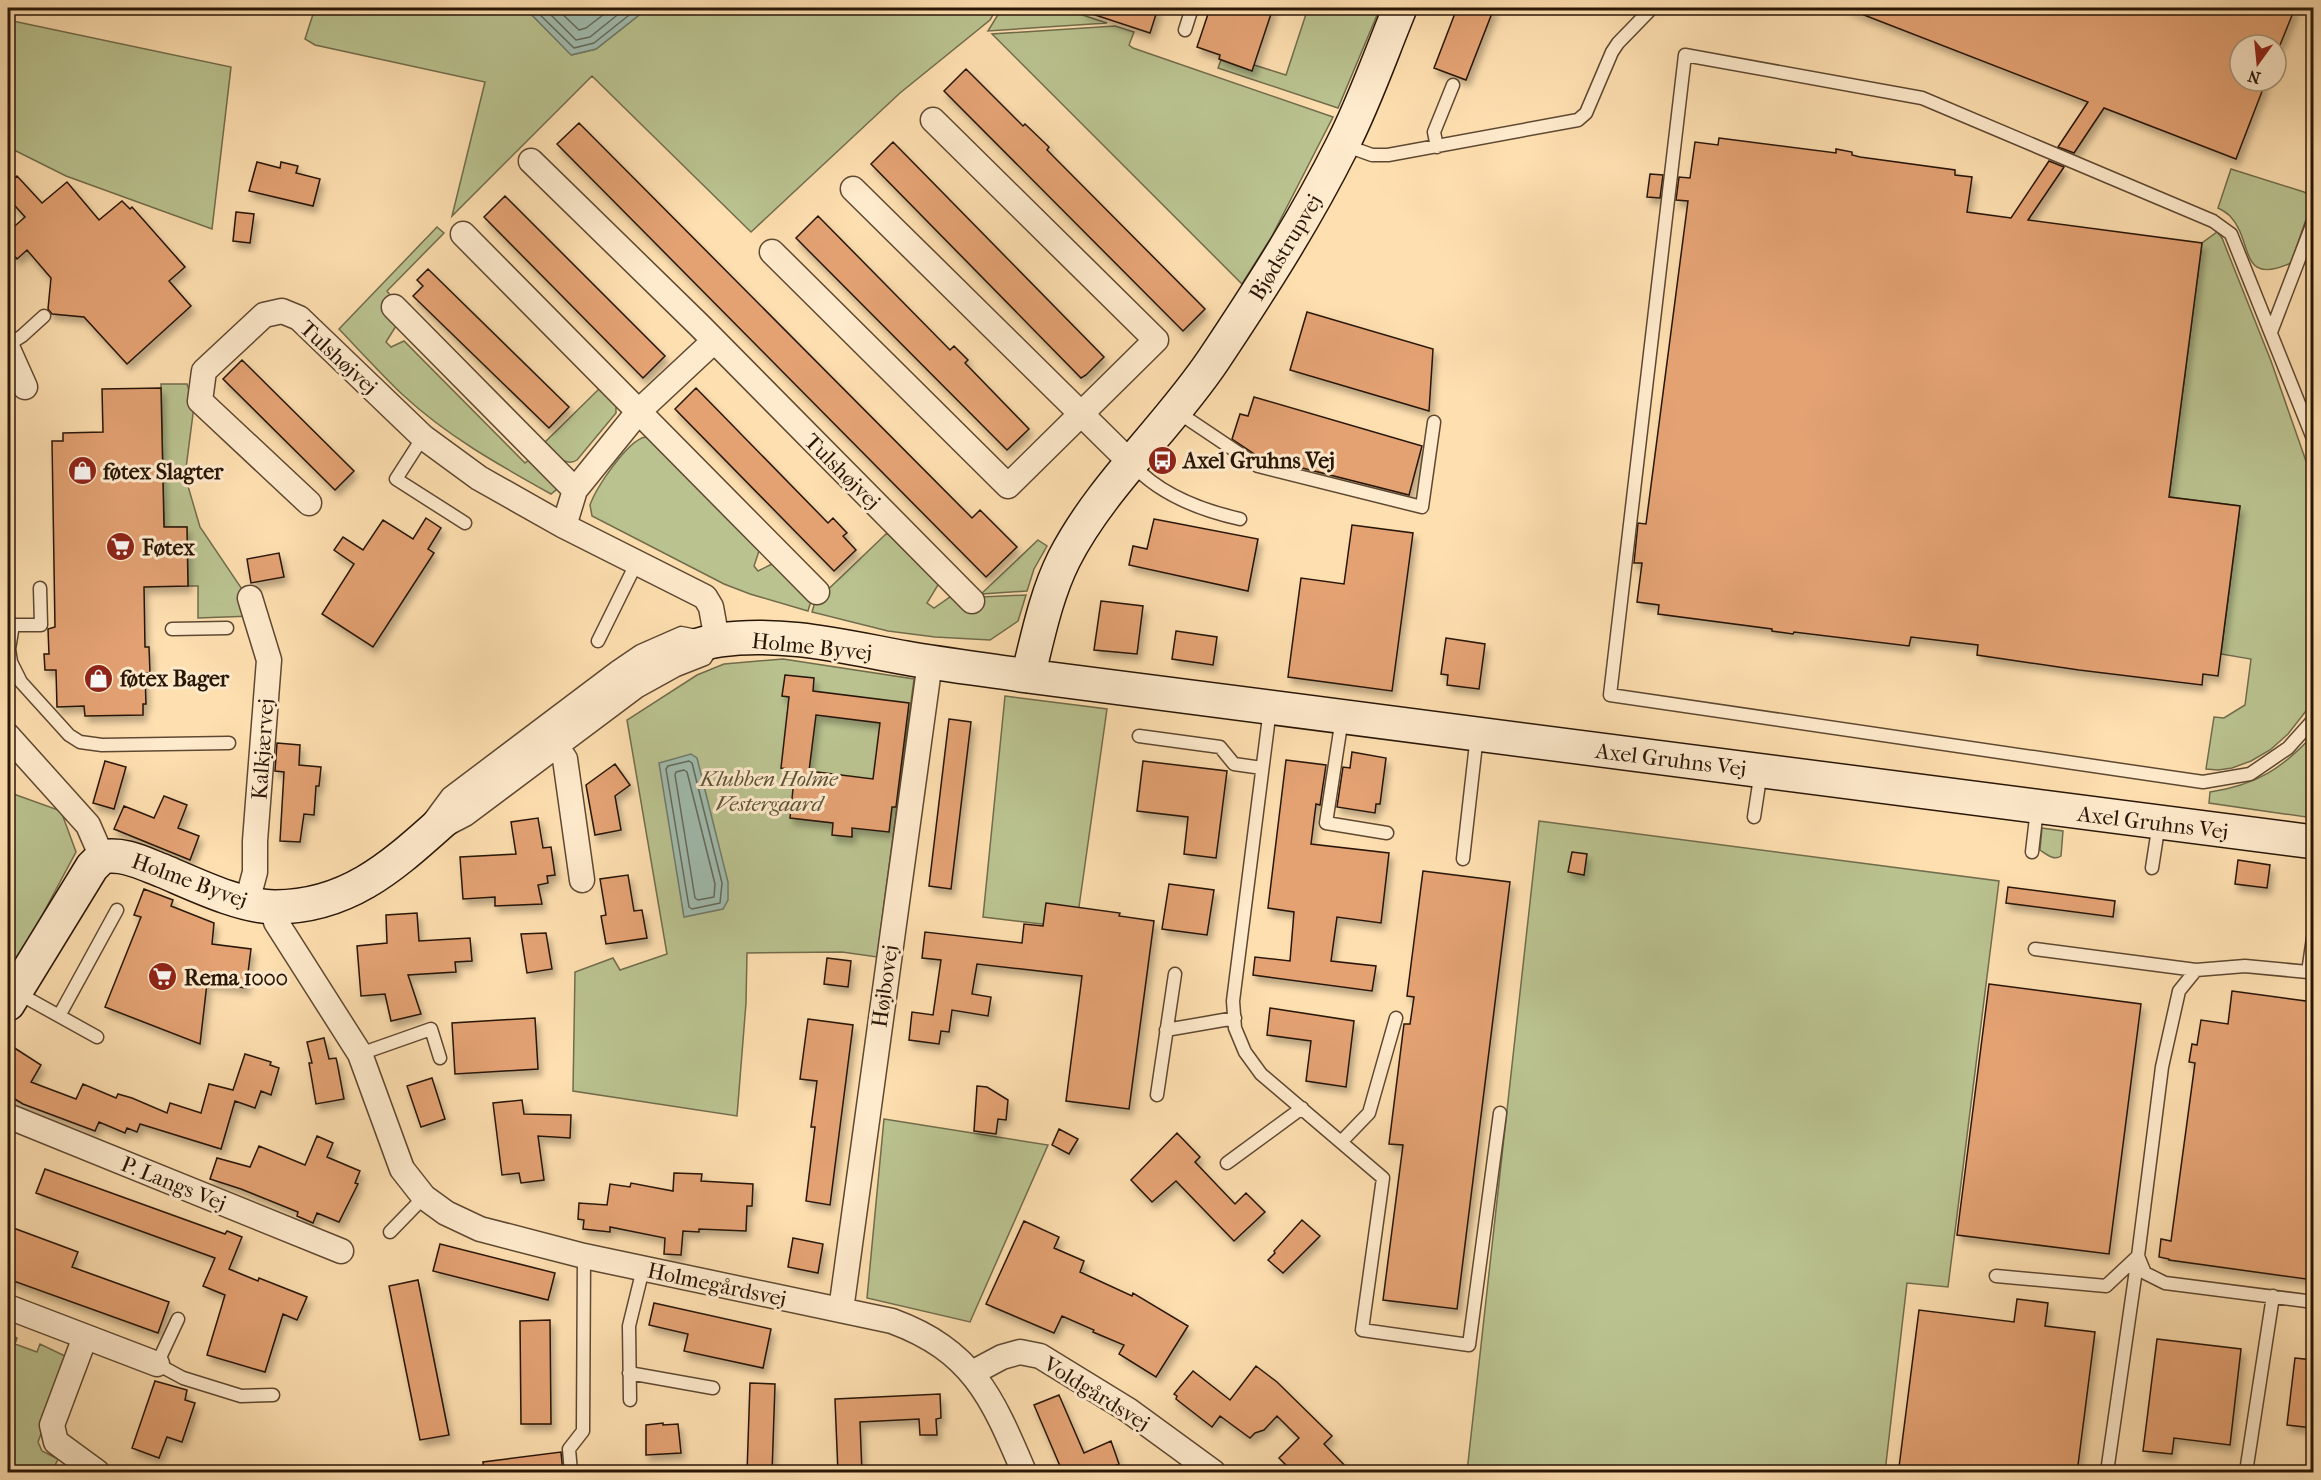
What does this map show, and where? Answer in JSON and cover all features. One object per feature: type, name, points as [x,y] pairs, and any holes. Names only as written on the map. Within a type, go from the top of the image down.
[{"type":"street","name":"Bjødstrupvej","points":[[1028,675],[1048,599],[1065,558],[1097,506],[1204,373],[1270,275],[1318,193],[1343,144],[1382,57],[1400,8]]},
{"type":"street","points":[[772,252],[1008,486],[1156,340],[933,120]]},
{"type":"street","name":"Tulshøjvej","points":[[531,161],[714,341],[972,601]]},
{"type":"street","points":[[854,189],[1132,464]]},
{"type":"street","points":[[463,234],[817,592]]},
{"type":"street","points":[[394,307],[574,490]]},
{"type":"street","name":"Tulshøjvej","points":[[309,503],[200,401],[204,371],[264,315],[282,311],[299,318],[423,437],[479,478],[564,526],[705,597],[711,607],[717,640]]},
{"type":"street","points":[[564,526],[574,490],[639,411],[714,341]]},
{"type":"street","points":[[8,347],[25,387]]},
{"type":"street","name":"Kalkjærvej","points":[[250,598],[269,660],[255,841],[260,905]]},
{"type":"street","name":"Holme Byvej","points":[[11,998],[94,862],[102,857],[125,856],[214,893],[260,905],[319,902],[346,893],[386,870],[481,788],[554,744],[646,666],[673,653],[717,640],[752,637],[806,641],[930,662],[1028,675]]},
{"type":"street","name":"Højbovej","points":[[841,1310],[930,662]]},
{"type":"street","name":"Axel Gruhns Vej","points":[[1028,675],[2313,842]]},
{"type":"street","points":[[8,737],[84,820],[93,833],[102,857]]},
{"type":"street","points":[[554,744],[565,759],[582,880]]},
{"type":"street","name":"Holme Byvej","points":[[260,905],[276,921],[360,1054],[386,1128]]},
{"type":"street","name":"P. Langs Vej","points":[[8,1116],[341,1251]]},
{"type":"street","name":"Holmegårdsvej","points":[[386,1128],[402,1169],[424,1197],[446,1213],[480,1229],[584,1256],[892,1321],[919,1331],[941,1345],[972,1373],[998,1411],[1024,1473]]},
{"type":"street","points":[[8,1307],[157,1364]]},
{"type":"street","points":[[85,1336],[52,1425],[56,1442],[97,1473]]},
{"type":"street","name":"Voldgårdsvej","points":[[972,1373],[1002,1357],[1020,1352],[1040,1356],[1128,1410],[1213,1473]]},
{"type":"lane","points":[[1185,30],[1192,8]]},
{"type":"lane","points":[[1343,144],[1372,155],[1388,155],[1578,120],[1586,113],[1618,43],[1653,8]]},
{"type":"lane","points":[[2313,441],[2231,234],[2213,221],[1922,98],[1684,55],[1610,695],[2203,782],[2250,774],[2288,748],[2313,719]]},
{"type":"lane","points":[[1437,147],[1434,132],[1453,85]]},
{"type":"lane","points":[[2271,332],[2313,220]]},
{"type":"lane","points":[[8,347],[44,316]]},
{"type":"lane","points":[[1175,410],[1258,466],[1422,507],[1434,422]]},
{"type":"lane","points":[[423,437],[396,479],[465,523]]},
{"type":"lane","points":[[1132,464],[1146,480],[1160,489],[1211,512],[1240,519]]},
{"type":"lane","points":[[598,641],[637,562]]},
{"type":"lane","points":[[40,588],[41,625],[10,625],[8,649],[11,662],[21,682],[69,735],[80,742],[102,745],[229,743]]},
{"type":"lane","points":[[172,629],[227,628]]},
{"type":"lane","points":[[405,852],[448,794],[640,651],[681,633],[717,640]]},
{"type":"lane","points":[[1270,707],[1233,1001],[1235,1028],[1245,1052],[1261,1074],[1383,1178],[1362,1330],[1469,1345],[1500,1113]]},
{"type":"lane","points":[[1342,717],[1326,824],[1387,833]]},
{"type":"lane","points":[[1463,860],[1477,734]]},
{"type":"lane","points":[[1139,736],[1220,747],[1234,764],[1262,768]]},
{"type":"lane","points":[[1754,817],[1761,771]]},
{"type":"lane","points":[[2032,852],[2037,807]]},
{"type":"lane","points":[[2152,868],[2159,822]]},
{"type":"lane","points":[[59,1016],[117,910]]},
{"type":"lane","points":[[2036,949],[2196,970],[2244,966],[2311,975],[2313,931]]},
{"type":"lane","points":[[2107,1473],[2162,1067],[2179,991],[2196,970]]},
{"type":"lane","points":[[1157,1095],[1175,974]]},
{"type":"lane","points":[[11,998],[59,1016],[97,1037]]},
{"type":"lane","points":[[1166,1030],[1234,1018]]},
{"type":"lane","points":[[1341,1142],[1369,1113],[1396,1018]]},
{"type":"lane","points":[[360,1054],[431,1029],[440,1058]]},
{"type":"lane","points":[[1227,1163],[1302,1108]]},
{"type":"lane","points":[[390,1232],[424,1197]]},
{"type":"lane","points":[[571,1473],[570,1449],[583,1431],[584,1256]]},
{"type":"lane","points":[[1995,1276],[2106,1286],[2138,1256]]},
{"type":"lane","points":[[2138,1256],[2145,1273],[2165,1283],[2313,1302]]},
{"type":"lane","points":[[630,1400],[629,1326],[643,1269]]},
{"type":"lane","points":[[2246,1473],[2273,1296]]},
{"type":"lane","points":[[178,1319],[157,1364],[183,1378],[242,1396],[273,1395]]},
{"type":"lane","points":[[629,1373],[714,1388]]},
{"type":"green space","points":[[315,8],[525,8],[572,55],[596,49],[648,8],[997,8],[990,20],[900,93],[751,232],[592,76],[452,216],[485,82],[315,45],[305,39]]},
{"type":"green space","points":[[1002,8],[1061,8],[1107,23],[988,31]]},
{"type":"green space","points":[[1308,8],[1380,8],[1338,108],[1218,68],[1221,60],[1251,70],[1254,65],[1286,75]]},
{"type":"green space","points":[[8,20],[231,67],[212,229],[66,176],[8,147]]},
{"type":"green space","points":[[1115,26],[1134,32],[1129,45],[1133,48],[1333,117],[1272,236],[1242,284],[992,34]]},
{"type":"green space","points":[[2231,169],[2304,192],[2311,197],[2312,202],[2291,263],[2274,269],[2262,269],[2255,265],[2237,226],[2230,216],[2218,208]]},
{"type":"green space","points":[[437,227],[444,233],[387,291],[395,301],[396,326],[386,342],[391,347],[404,341],[525,463],[530,459],[561,486],[551,494],[493,461],[437,424],[403,395],[339,329]]},
{"type":"green space","points":[[2217,232],[2222,238],[2271,361],[2314,484],[2313,702],[2288,734],[2270,750],[2251,761],[2218,770],[2206,769],[2214,717],[2224,718],[2245,705],[2251,659],[2221,654],[2240,506],[2169,497],[2202,243]]},
{"type":"green space","points":[[161,384],[187,384],[194,406],[185,476],[200,527],[248,598],[252,616],[198,618],[198,586],[188,586],[187,527],[164,527]]},
{"type":"green space","points":[[599,389],[616,404],[616,413],[577,460],[563,461],[543,444]]},
{"type":"green space","points":[[645,437],[759,551],[754,566],[758,571],[772,564],[811,601],[808,611],[724,584],[592,516],[590,505],[605,477],[630,447]]},
{"type":"green space","points":[[887,533],[937,583],[927,603],[934,608],[950,597],[968,610],[981,597],[1026,595],[1018,621],[990,640],[935,637],[888,631],[812,612],[815,602]]},
{"type":"green space","points":[[1038,540],[1047,546],[1034,569],[1027,591],[981,594]]},
{"type":"green space","name":"Klubben Holme Vestergaard","points":[[783,659],[914,679],[877,957],[842,952],[747,953],[746,1003],[737,1116],[573,1091],[575,972],[613,958],[620,970],[667,954],[627,720],[697,675],[724,664]]},
{"type":"green space","points":[[1005,696],[1107,709],[1076,928],[983,917]]},
{"type":"green space","points":[[2313,735],[2313,818],[2209,803],[2210,792],[2241,785],[2267,774],[2302,747]]},
{"type":"green space","points":[[8,792],[61,811],[76,852],[8,979]]},
{"type":"green space","points":[[1539,821],[1999,881],[1948,1287],[1907,1283],[1885,1472],[1467,1472]]},
{"type":"green space","points":[[2042,828],[2063,831],[2061,856],[2053,857],[2040,850]]},
{"type":"green space","points":[[884,1119],[1048,1145],[970,1322],[867,1298]]},
{"type":"green space","points":[[8,1334],[17,1338],[15,1344],[37,1352],[40,1344],[69,1358],[38,1442],[42,1451],[58,1459],[52,1472],[8,1472]]},
{"type":"water","points":[[525,8],[648,8],[596,49],[571,55]]},
{"type":"water","points":[[691,754],[697,758],[728,882],[728,900],[723,909],[684,917],[659,763]]},
{"type":"building","points":[[1083,8],[1158,8],[1150,33],[1083,11]]},
{"type":"building","points":[[1210,8],[1273,8],[1252,71],[1219,59],[1220,55],[1197,47]]},
{"type":"building","points":[[1457,8],[1494,8],[1466,80],[1434,68]]},
{"type":"building","points":[[1846,8],[2295,8],[2285,33],[2228,33],[2228,93],[2261,93],[2236,159],[2104,108],[2074,153],[2058,147],[2088,102]]},
{"type":"building","points":[[966,69],[1023,126],[1025,124],[1049,147],[1047,150],[1205,309],[1183,331],[944,91]]},
{"type":"building","points":[[579,123],[972,518],[980,510],[1017,547],[986,577],[557,144]]},
{"type":"building","points":[[1719,138],[1836,153],[1836,149],[1852,152],[1852,155],[1860,157],[1955,170],[1955,175],[1972,177],[1967,212],[2011,218],[2049,161],[2064,167],[2028,220],[2202,243],[2169,497],[2240,506],[2218,676],[2203,674],[2202,685],[1977,655],[1978,645],[1911,637],[1909,646],[1794,632],[1793,634],[1772,631],[1772,629],[1658,614],[1659,605],[1637,602],[1642,563],[1634,563],[1638,523],[1646,524],[1688,201],[1676,200],[1679,177],[1690,178],[1695,142],[1718,145]]},
{"type":"building","points":[[893,142],[1104,357],[1086,375],[1081,378],[871,164]]},
{"type":"building","points":[[257,162],[280,168],[281,162],[298,166],[296,173],[320,179],[313,206],[249,191]]},
{"type":"building","points":[[1650,174],[1663,175],[1660,198],[1647,197]]},
{"type":"building","points":[[17,176],[42,203],[67,182],[99,220],[122,201],[130,209],[132,207],[185,267],[169,281],[191,306],[127,364],[84,317],[52,314],[48,309],[51,278],[27,250],[17,259],[8,248],[8,232],[25,217],[8,198],[8,184]]},
{"type":"building","points":[[505,196],[665,356],[643,378],[484,217]]},
{"type":"building","points":[[236,212],[254,214],[250,243],[233,241]]},
{"type":"building","points":[[818,216],[950,350],[954,346],[968,360],[965,363],[1029,429],[1007,450],[796,238]]},
{"type":"building","points":[[428,269],[569,407],[549,428],[413,296],[423,286],[417,280]]},
{"type":"building","points":[[1307,312],[1433,349],[1429,411],[1290,370]]},
{"type":"building","points":[[242,360],[354,471],[335,490],[223,379]]},
{"type":"building","name":"Føtex","points":[[161,388],[164,527],[187,527],[188,586],[144,587],[145,647],[149,647],[150,673],[145,673],[146,704],[143,704],[143,715],[85,716],[84,706],[57,707],[56,670],[45,670],[44,654],[49,654],[48,629],[55,627],[52,441],[63,441],[63,433],[103,432],[102,389]]},
{"type":"building","points":[[696,388],[828,523],[833,518],[847,533],[843,536],[856,550],[834,571],[675,409]]},
{"type":"building","points":[[1254,397],[1422,446],[1409,495],[1259,457],[1232,439],[1240,414],[1248,416]]},
{"type":"building","points":[[426,518],[441,528],[428,549],[434,553],[373,647],[322,614],[354,564],[334,550],[343,537],[363,550],[383,520],[413,539]]},
{"type":"building","points":[[1154,519],[1258,539],[1248,591],[1129,565],[1133,546],[1147,549]]},
{"type":"building","points":[[1352,525],[1413,533],[1392,691],[1288,677],[1301,578],[1344,584]]},
{"type":"building","points":[[279,553],[284,577],[251,583],[247,559]]},
{"type":"building","points":[[1101,601],[1143,606],[1137,654],[1094,650]]},
{"type":"building","points":[[1176,631],[1217,637],[1213,665],[1172,659]]},
{"type":"building","points":[[1446,638],[1485,644],[1479,689],[1447,685],[1448,675],[1441,674]]},
{"type":"building","points":[[785,675],[814,678],[813,691],[909,703],[896,807],[892,807],[889,832],[852,828],[852,837],[832,835],[833,823],[790,818],[795,770],[781,768],[789,697],[782,696]],"holes":[[[816,715],[880,723],[873,779],[809,771]]]},
{"type":"building","points":[[949,719],[971,722],[951,889],[929,886]]},
{"type":"building","points":[[277,743],[300,745],[299,765],[321,767],[319,786],[316,786],[314,815],[304,814],[300,842],[280,841],[284,772],[275,771]]},
{"type":"building","points":[[1352,752],[1386,758],[1380,804],[1376,804],[1375,813],[1337,807],[1343,767],[1350,768]]},
{"type":"building","points":[[1286,760],[1326,765],[1320,805],[1316,804],[1311,844],[1389,853],[1381,923],[1337,917],[1331,961],[1376,966],[1372,991],[1253,975],[1255,957],[1290,961],[1294,912],[1268,908]]},
{"type":"building","points":[[105,761],[126,767],[114,809],[93,803]]},
{"type":"building","points":[[1143,761],[1227,771],[1216,858],[1184,854],[1188,817],[1137,811]]},
{"type":"building","points":[[615,764],[630,785],[615,796],[621,830],[595,835],[586,785]]},
{"type":"building","points":[[164,796],[187,805],[178,828],[199,836],[190,860],[114,829],[124,806],[154,818]]},
{"type":"building","points":[[538,818],[543,848],[551,847],[555,875],[547,876],[548,883],[538,885],[542,904],[495,906],[495,897],[463,899],[460,857],[516,854],[511,822]]},
{"type":"building","points":[[1572,852],[1587,854],[1584,875],[1568,872]]},
{"type":"building","points":[[2238,860],[2270,865],[2267,888],[2235,884]]},
{"type":"building","points":[[1423,871],[1510,882],[1457,1309],[1383,1300],[1403,1145],[1389,1144],[1404,1024],[1410,1024],[1414,997],[1407,996]]},
{"type":"building","points":[[628,875],[634,911],[642,910],[647,938],[606,944],[601,916],[606,915],[600,879]]},
{"type":"building","points":[[1169,884],[1214,890],[1207,935],[1162,929]]},
{"type":"building","points":[[2008,887],[2115,901],[2113,917],[2006,903]]},
{"type":"building","name":"Rema 1000","points":[[144,889],[173,900],[171,906],[214,923],[212,944],[251,949],[246,988],[207,983],[200,1044],[105,1007],[141,917],[134,915]]},
{"type":"building","points":[[1046,903],[1120,913],[1119,916],[1154,921],[1129,1109],[1066,1101],[1082,976],[977,964],[972,994],[991,997],[988,1016],[952,1010],[949,1032],[941,1031],[939,1044],[909,1040],[912,1012],[933,1015],[941,960],[922,958],[925,932],[1022,943],[1024,924],[1043,926]]},
{"type":"building","points":[[417,913],[419,941],[470,938],[472,961],[455,962],[456,972],[408,975],[421,1014],[391,1021],[385,994],[361,996],[357,946],[387,943],[386,915]]},
{"type":"building","points":[[546,933],[552,969],[527,973],[521,934]]},
{"type":"building","points":[[827,958],[851,961],[848,987],[824,984]]},
{"type":"building","points":[[1989,984],[2141,1004],[2109,1254],[1957,1235]]},
{"type":"building","points":[[2232,991],[2313,1002],[2313,1280],[2159,1257],[2161,1239],[2171,1241],[2195,1063],[2189,1062],[2192,1044],[2197,1045],[2201,1020],[2228,1024]]},
{"type":"building","points":[[1270,1008],[1354,1021],[1346,1087],[1306,1081],[1311,1041],[1267,1035]]},
{"type":"building","points":[[535,1018],[538,1069],[455,1074],[452,1023]]},
{"type":"building","points":[[808,1019],[853,1025],[830,1205],[806,1201],[815,1127],[811,1127],[817,1081],[800,1079]]},
{"type":"building","points":[[324,1038],[329,1059],[336,1058],[344,1099],[316,1104],[309,1063],[312,1063],[307,1042]]},
{"type":"building","points":[[13,1047],[41,1065],[31,1082],[76,1099],[83,1084],[116,1098],[118,1094],[132,1098],[167,1113],[170,1103],[201,1113],[209,1084],[233,1090],[245,1054],[271,1062],[270,1065],[279,1068],[271,1095],[261,1091],[255,1108],[235,1101],[221,1149],[140,1124],[137,1132],[127,1128],[125,1133],[99,1122],[95,1131],[23,1104],[8,1095],[8,1057]]},
{"type":"building","points":[[432,1078],[445,1119],[421,1127],[407,1086]]},
{"type":"building","points":[[977,1086],[987,1087],[1008,1100],[1006,1120],[998,1119],[996,1134],[974,1131]]},
{"type":"building","points":[[522,1100],[524,1114],[571,1115],[570,1138],[538,1136],[544,1180],[521,1183],[519,1173],[502,1175],[493,1103]]},
{"type":"building","points":[[1059,1129],[1078,1139],[1069,1154],[1052,1145]]},
{"type":"building","points":[[1177,1133],[1200,1157],[1195,1162],[1235,1204],[1246,1193],[1265,1212],[1234,1241],[1176,1181],[1152,1202],[1131,1180]]},
{"type":"building","points":[[317,1136],[333,1143],[327,1157],[360,1171],[355,1183],[358,1184],[339,1222],[317,1213],[313,1223],[297,1216],[298,1212],[210,1179],[217,1158],[250,1167],[259,1146],[305,1165]]},
{"type":"building","points":[[45,1169],[225,1234],[227,1231],[242,1237],[229,1269],[307,1297],[297,1320],[283,1314],[265,1372],[207,1355],[225,1295],[203,1286],[215,1258],[36,1193]]},
{"type":"building","points":[[674,1173],[702,1174],[701,1181],[753,1184],[752,1206],[747,1206],[746,1231],[699,1229],[699,1232],[683,1231],[681,1255],[664,1254],[665,1238],[610,1227],[610,1232],[583,1229],[584,1220],[578,1219],[579,1203],[607,1205],[610,1184],[630,1187],[631,1183],[673,1191]]},
{"type":"building","points":[[1302,1220],[1320,1236],[1283,1273],[1268,1260]]},
{"type":"building","points":[[1024,1221],[1059,1237],[1054,1248],[1084,1261],[1080,1272],[1132,1296],[1133,1293],[1188,1326],[1156,1377],[1119,1354],[1124,1345],[1062,1316],[1054,1333],[986,1304]]},
{"type":"building","points":[[8,1226],[78,1252],[72,1267],[169,1302],[158,1333],[8,1279]]},
{"type":"building","points":[[793,1238],[823,1244],[818,1273],[788,1267]]},
{"type":"building","points":[[440,1244],[555,1273],[548,1300],[433,1271]]},
{"type":"building","points":[[418,1280],[449,1435],[420,1440],[389,1286]]},
{"type":"building","points":[[2017,1299],[2048,1303],[2045,1326],[2095,1332],[2077,1473],[1942,1473],[1899,1467],[1919,1310],[2014,1322]]},
{"type":"building","points":[[654,1303],[771,1329],[763,1368],[684,1351],[688,1334],[649,1325]]},
{"type":"building","points":[[550,1320],[551,1424],[521,1424],[520,1321]]},
{"type":"building","points":[[2157,1339],[2241,1349],[2230,1445],[2174,1438],[2172,1454],[2143,1451]]},
{"type":"building","points":[[2295,1358],[2313,1360],[2313,1428],[2287,1425]]},
{"type":"building","points":[[1256,1366],[1277,1382],[1332,1436],[1324,1444],[1352,1473],[1294,1473],[1279,1458],[1299,1438],[1277,1416],[1264,1430],[1255,1433],[1250,1438],[1220,1416],[1212,1427],[1176,1399],[1177,1396],[1174,1394],[1193,1371],[1230,1400]]},
{"type":"building","points":[[155,1381],[187,1390],[185,1400],[195,1403],[182,1442],[167,1437],[159,1458],[132,1448]]},
{"type":"building","points":[[750,1383],[775,1384],[772,1473],[747,1473]]},
{"type":"building","points":[[940,1394],[941,1418],[936,1419],[937,1435],[920,1435],[919,1419],[860,1422],[862,1473],[838,1473],[835,1399]]},
{"type":"building","points":[[1059,1395],[1084,1453],[1111,1441],[1119,1464],[1097,1473],[1063,1473],[1034,1405]]},
{"type":"building","points":[[663,1423],[663,1425],[678,1424],[681,1453],[646,1455],[646,1425]]},
{"type":"building","points":[[561,1452],[563,1473],[484,1473],[483,1462]]},
{"type":"place","name":"Axel Gruhns Vej","points":[[1162,460]]},
{"type":"place","name":"føtex Slagter","points":[[82,471]]},
{"type":"place","name":"Føtex","points":[[121,547]]},
{"type":"place","name":"føtex Bager","points":[[99,678]]},
{"type":"place","name":"Rema 1000","points":[[163,977]]}]
